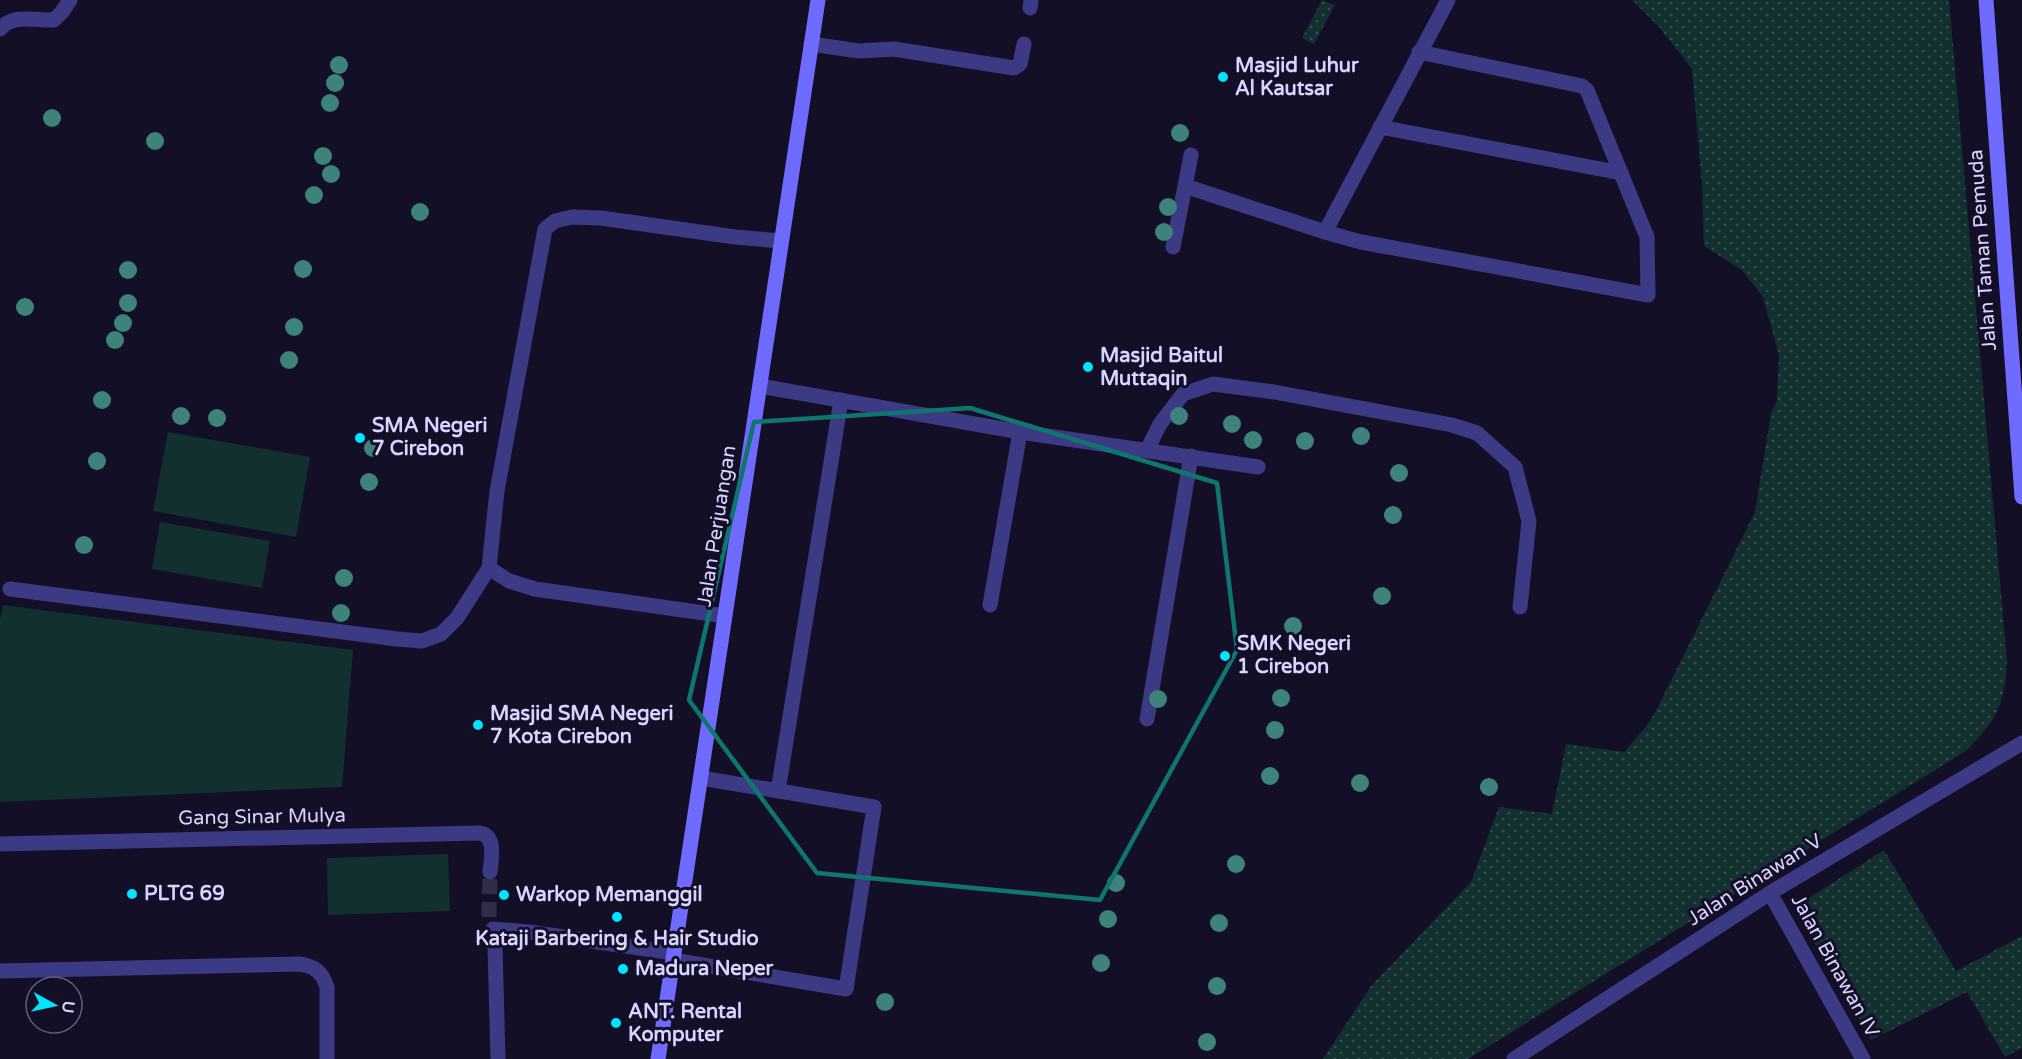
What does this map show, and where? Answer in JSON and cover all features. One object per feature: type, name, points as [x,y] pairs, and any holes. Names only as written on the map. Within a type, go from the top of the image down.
[{"type":"street","points":[[0,29],[6,22],[21,18],[39,21],[54,20],[70,0]]},
{"type":"street","name":"Jalan Perjuangan","points":[[658,1059],[818,0]]},
{"type":"street","points":[[1325,232],[1448,0]]},
{"type":"street","name":"Jalan Taman Pemuda","points":[[1986,0],[2022,497]]},
{"type":"street","points":[[812,44],[859,51],[894,49],[1014,68],[1020,64],[1024,44]]},
{"type":"street","points":[[1185,186],[1361,242],[1648,295],[1647,237],[1591,96],[1582,86],[1419,52]]},
{"type":"street","points":[[1380,127],[1621,173]]},
{"type":"street","points":[[1173,247],[1191,155]]},
{"type":"street","points":[[10,589],[422,641],[441,634],[457,618],[489,568],[496,491],[545,230],[555,221],[563,218],[582,217],[782,241]]},
{"type":"street","points":[[1147,450],[1160,424],[1183,394],[1213,384],[1297,396],[1452,425],[1477,433],[1515,467],[1529,521],[1520,607]]},
{"type":"street","points":[[760,386],[1020,432],[1258,467]]},
{"type":"street","points":[[778,791],[841,400]]},
{"type":"street","points":[[990,605],[1020,432]]},
{"type":"street","points":[[1147,719],[1191,456]]},
{"type":"street","points":[[489,568],[509,581],[535,589],[725,616]]},
{"type":"street","name":"Jalan Binawan V","points":[[1514,1059],[1770,894],[2022,743]]},
{"type":"street","points":[[498,1059],[495,947],[491,923],[529,932],[674,956],[846,989],[874,807],[701,778]]},
{"type":"street","name":"Gang Sinar Mulya","points":[[0,844],[484,833],[489,837],[491,843],[490,872]]},
{"type":"street","name":"Jalan Binawan IV","points":[[1770,894],[1863,1059]]},
{"type":"street","points":[[0,971],[309,965],[317,969],[324,977],[327,987],[327,1059]]},
{"type":"highlighted area","points":[[970,408],[1217,483],[1237,650],[1100,900],[817,873],[689,700],[754,422]]},
{"type":"green space","points":[[1322,0],[1335,5],[1314,44],[1302,38]]},
{"type":"green space","points":[[1632,0],[1949,0],[2007,662],[2001,701],[1992,721],[1966,751],[1468,1059],[1323,1059],[1371,986],[1471,882],[1499,807],[1552,814],[1566,744],[1624,752],[1648,724],[1755,512],[1771,413],[1777,401],[1779,355],[1763,297],[1742,270],[1704,246],[1702,186],[1692,69],[1659,27]]},
{"type":"green space","points":[[168,432],[310,457],[296,537],[153,511]]},
{"type":"green space","points":[[160,522],[270,541],[262,588],[152,569]]},
{"type":"green space","points":[[3,605],[353,650],[342,787],[0,802],[0,619]]},
{"type":"green space","points":[[1884,850],[1956,971],[2022,936],[2022,1048],[2005,1057],[1967,992],[1871,1040],[1850,1005],[1858,999],[1846,979],[1836,983],[1795,907]]},
{"type":"green space","points":[[448,854],[450,911],[328,915],[327,858]]},
{"type":"tunnel","points":[[489,917],[490,872]]},
{"type":"place","name":"Masjid Luhur Al Kautsar","points":[[1223,77]]},
{"type":"place","name":"Masjid Baitul Muttaqin","points":[[1088,367]]},
{"type":"place","name":"SMA Negeri 7 Cirebon","points":[[360,438]]},
{"type":"place","name":"SMK Negeri 1 Cirebon","points":[[1225,656]]},
{"type":"place","name":"Masjid SMA Negeri 7 Kota Cirebon","points":[[478,725]]},
{"type":"place","name":"PLTG 69","points":[[132,894]]},
{"type":"place","name":"Warkop Memanggil","points":[[504,895]]},
{"type":"place","name":"Kataji Barbering & Hair Studio","points":[[617,917]]},
{"type":"place","name":"Madura Neper","points":[[623,969]]},
{"type":"place","name":"ANT. Rental Komputer","points":[[616,1023]]}]
